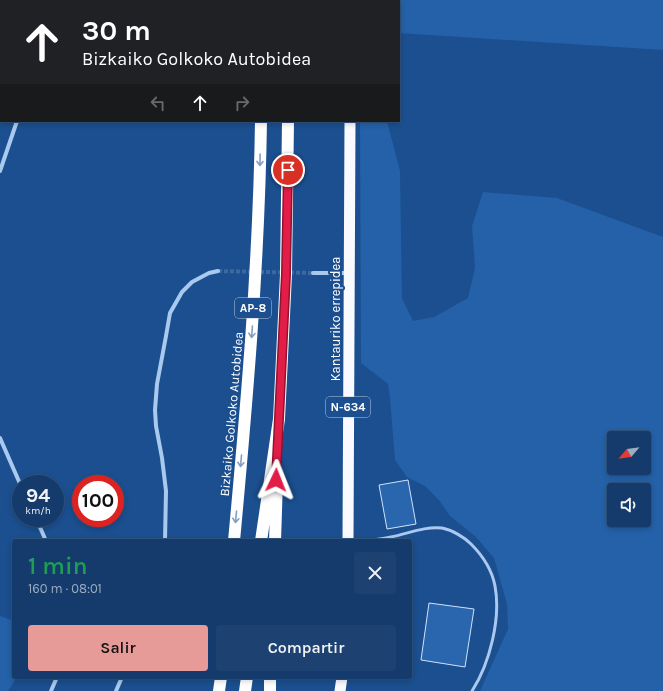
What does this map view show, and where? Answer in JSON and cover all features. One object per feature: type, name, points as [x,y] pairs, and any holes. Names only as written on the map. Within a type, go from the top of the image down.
[{"type":"highway","name":"Bizkaiko Golkoko Autobidea","points":[[234,539],[248,393],[257,266],[261,122]]},
{"type":"highway","name":"AP-8","points":[[261,539],[278,419],[286,274],[288,122]]},
{"type":"highway","name":"Kantauriko errepidea","points":[[348,539],[350,122]]},
{"type":"highway","points":[[274,539],[278,419]]},
{"type":"highway","points":[[219,691],[220,679]]},
{"type":"highway","points":[[245,691],[247,679]]},
{"type":"highway","points":[[270,679],[270,691]]},
{"type":"highway","points":[[340,691],[342,679]]},
{"type":"street","points":[[0,170],[17,122]]},
{"type":"street","points":[[164,539],[166,491],[155,410],[157,384],[170,313],[182,292],[192,282],[209,273],[218,271]]},
{"type":"street","points":[[313,273],[349,273]]},
{"type":"street","points":[[0,438],[16,475]]},
{"type":"street","points":[[40,527],[45,539]]},
{"type":"street","points":[[51,691],[56,679]]},
{"type":"street","points":[[116,691],[121,679]]},
{"type":"lane","points":[[377,539],[423,529],[442,528],[466,540],[478,552],[489,569],[495,586],[496,623],[487,659],[472,691]]},
{"type":"shaded area","points":[[400,0],[663,0],[663,50],[400,33]]},
{"type":"shaded area","points":[[360,122],[387,122],[400,171],[402,298],[413,321],[434,317],[468,298],[475,268],[472,226],[483,192],[557,198],[663,237],[663,691],[480,691],[508,629],[507,604],[494,558],[476,537],[450,516],[439,500],[425,486],[407,477],[395,460],[388,384],[361,363]]},
{"type":"shaded area","points":[[0,616],[12,620],[12,679],[16,679],[8,691],[0,691]]},
{"type":"building","points":[[408,480],[416,524],[387,529],[379,485]]},
{"type":"building","points":[[429,603],[474,609],[465,667],[421,660]]},
{"type":"tunnel","points":[[218,271],[313,273]]},
{"type":"route","points":[[276,480],[286,274],[288,170]]}]
